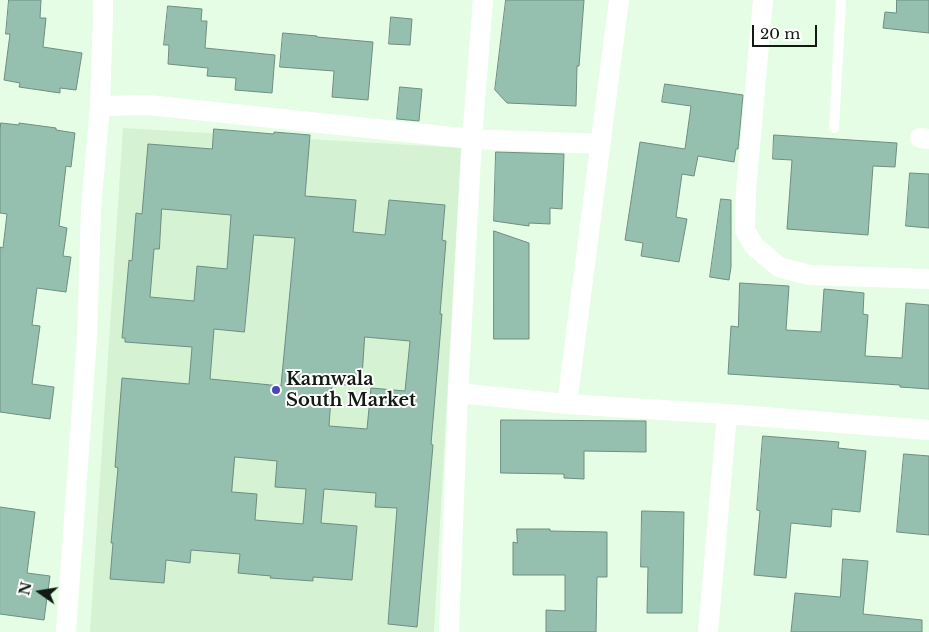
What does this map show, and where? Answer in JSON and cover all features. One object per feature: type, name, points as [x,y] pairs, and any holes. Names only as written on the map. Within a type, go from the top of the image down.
[{"type":"street","points":[[66,632],[87,337],[91,209],[100,106],[103,0]]},
{"type":"street","points":[[448,632],[458,393],[472,139],[483,0]]},
{"type":"street","points":[[567,404],[619,0]]},
{"type":"street","points":[[763,0],[746,190],[745,230],[754,246],[779,268],[810,275],[929,279]]},
{"type":"street","points":[[100,106],[148,105],[472,139],[600,144]]},
{"type":"street","points":[[458,393],[567,404],[929,430]]},
{"type":"street","points":[[708,632],[727,414]]},
{"type":"lane","points":[[834,128],[841,0]]},
{"type":"shaded area","name":"Kamwala South Market","points":[[123,128],[461,148],[434,632],[90,632]]},
{"type":"building","points":[[9,0],[41,0],[40,18],[46,18],[43,47],[82,53],[76,90],[60,88],[60,93],[19,87],[20,83],[4,80],[10,34],[6,34]]},
{"type":"building","points":[[506,0],[584,0],[579,66],[577,66],[576,106],[507,103],[495,90]]},
{"type":"building","points":[[897,0],[929,0],[929,33],[883,28],[885,12],[896,13]]},
{"type":"building","points":[[168,6],[202,9],[201,21],[207,21],[205,48],[275,55],[272,93],[235,90],[236,78],[207,76],[208,68],[168,64],[169,45],[164,45]]},
{"type":"building","points":[[391,17],[412,19],[410,45],[389,44]]},
{"type":"building","points":[[283,33],[373,42],[368,100],[332,97],[334,71],[280,67]]},
{"type":"building","points":[[665,84],[743,95],[738,149],[736,149],[734,162],[698,156],[694,176],[682,174],[676,217],[687,219],[679,262],[641,256],[643,243],[625,240],[640,142],[685,149],[691,106],[662,102]]},
{"type":"building","points":[[400,87],[422,89],[419,121],[397,119]]},
{"type":"building","points":[[1,123],[19,125],[19,123],[56,128],[56,130],[75,133],[71,167],[66,166],[59,226],[67,228],[63,256],[71,257],[66,292],[37,288],[32,325],[40,326],[32,384],[54,387],[50,419],[0,412],[0,247],[3,248],[7,214],[0,213]]},
{"type":"building","points":[[214,129],[310,135],[305,196],[356,200],[353,232],[385,235],[389,200],[445,205],[442,240],[446,241],[440,314],[442,314],[417,627],[388,624],[397,508],[375,507],[376,493],[324,489],[321,523],[357,526],[352,580],[313,577],[313,581],[270,578],[271,576],[238,573],[240,554],[191,550],[190,563],[166,560],[164,583],[110,579],[113,543],[111,543],[118,468],[115,467],[122,378],[189,384],[192,347],[125,342],[125,338],[122,338],[129,260],[132,261],[136,213],[142,214],[148,144],[212,149]],"holes":[[[162,209],[231,215],[227,269],[197,266],[194,301],[150,297],[154,249],[159,249]],[[254,235],[295,238],[281,386],[210,379],[214,329],[244,332]],[[365,337],[410,341],[405,391],[371,388],[367,429],[329,426],[332,384],[361,386]],[[235,457],[277,461],[275,487],[306,489],[303,524],[255,520],[257,494],[232,492]]]},
{"type":"building","points":[[774,135],[897,143],[895,167],[873,166],[868,235],[787,229],[792,160],[773,159]]},
{"type":"building","points":[[496,152],[564,154],[562,209],[550,208],[550,224],[529,223],[529,226],[494,221]]},
{"type":"building","points":[[910,173],[929,174],[929,228],[906,226]]},
{"type":"building","points":[[721,199],[731,200],[731,267],[729,280],[710,277]]},
{"type":"building","points":[[494,231],[529,243],[529,339],[494,339]]},
{"type":"building","points":[[740,283],[789,286],[786,330],[821,332],[824,289],[864,293],[863,314],[868,315],[865,356],[902,358],[906,303],[929,305],[929,389],[900,387],[900,385],[728,374],[731,326],[738,327]]},
{"type":"building","points":[[501,420],[646,421],[646,452],[584,451],[584,479],[564,478],[564,474],[501,473]]},
{"type":"building","points":[[763,436],[839,442],[838,448],[866,451],[860,512],[832,509],[831,527],[791,523],[786,578],[754,575],[760,511],[757,510]]},
{"type":"building","points":[[904,454],[929,456],[929,535],[897,532]]},
{"type":"building","points":[[0,507],[35,512],[27,573],[50,576],[44,620],[0,614]]},
{"type":"building","points":[[642,511],[684,512],[682,613],[647,613],[648,567],[641,567]]},
{"type":"building","points":[[517,529],[607,532],[607,577],[597,577],[596,632],[546,632],[546,610],[565,611],[565,575],[513,575],[513,542],[517,543]]},
{"type":"building","points":[[843,559],[868,561],[863,614],[922,620],[922,632],[791,632],[795,593],[840,597]]},
{"type":"place","name":"Kamwala South Market","points":[[276,390]]}]
